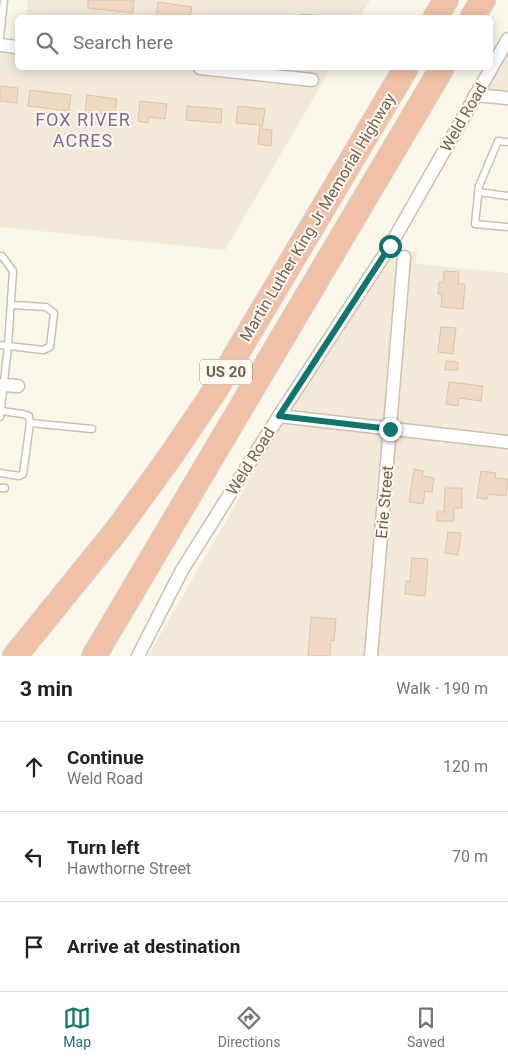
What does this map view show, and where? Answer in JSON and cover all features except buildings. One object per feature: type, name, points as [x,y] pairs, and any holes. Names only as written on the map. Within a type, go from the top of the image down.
[{"type":"highway","points":[[437,15],[446,0]]},
{"type":"highway","points":[[474,15],[483,0]]},
{"type":"highway","name":"Martin Luther King Jr Memorial Highway","points":[[15,656],[117,530],[214,392],[405,70]]},
{"type":"highway","name":"Martin Luther King Jr Memorial Highway","points":[[94,656],[441,70]]},
{"type":"street","name":"Weld Road","points":[[493,64],[508,39]]},
{"type":"street","points":[[0,45],[15,47]]},
{"type":"street","points":[[219,70],[312,80]]},
{"type":"street","name":"Weld Road","points":[[138,656],[182,570],[279,416],[390,246],[490,70]]},
{"type":"street","points":[[475,95],[508,98]]},
{"type":"street","name":"Erie Street","points":[[371,656],[404,257]]},
{"type":"street","points":[[2,385],[18,386]]},
{"type":"street","points":[[279,416],[508,442]]},
{"type":"lane","points":[[0,38],[4,0]]},
{"type":"lane","points":[[508,142],[498,141],[479,186],[475,224],[508,227]]},
{"type":"lane","points":[[478,192],[508,196]]},
{"type":"lane","points":[[0,256],[2,256],[13,271],[12,305],[0,417]]},
{"type":"lane","points":[[0,345],[43,350],[50,347],[54,313],[46,307],[12,305]]},
{"type":"lane","points":[[0,473],[19,476],[23,474],[30,423],[29,416],[1,411]]},
{"type":"lane","points":[[30,423],[92,429]]},
{"type":"shaded area","points":[[28,0],[370,0],[361,15],[26,15]]},
{"type":"shaded area","points":[[0,48],[15,50],[15,70],[330,70],[225,250],[0,227]]},
{"type":"shaded area","points":[[508,49],[508,95],[482,92]]},
{"type":"shaded area","points":[[396,249],[417,252],[416,264],[508,273],[508,656],[148,656],[288,413]]},
{"type":"district","name":"FOX RIVER ACRES","points":[[83,130]]},
{"type":"route","points":[[390,246],[279,416],[390,429]]}]
